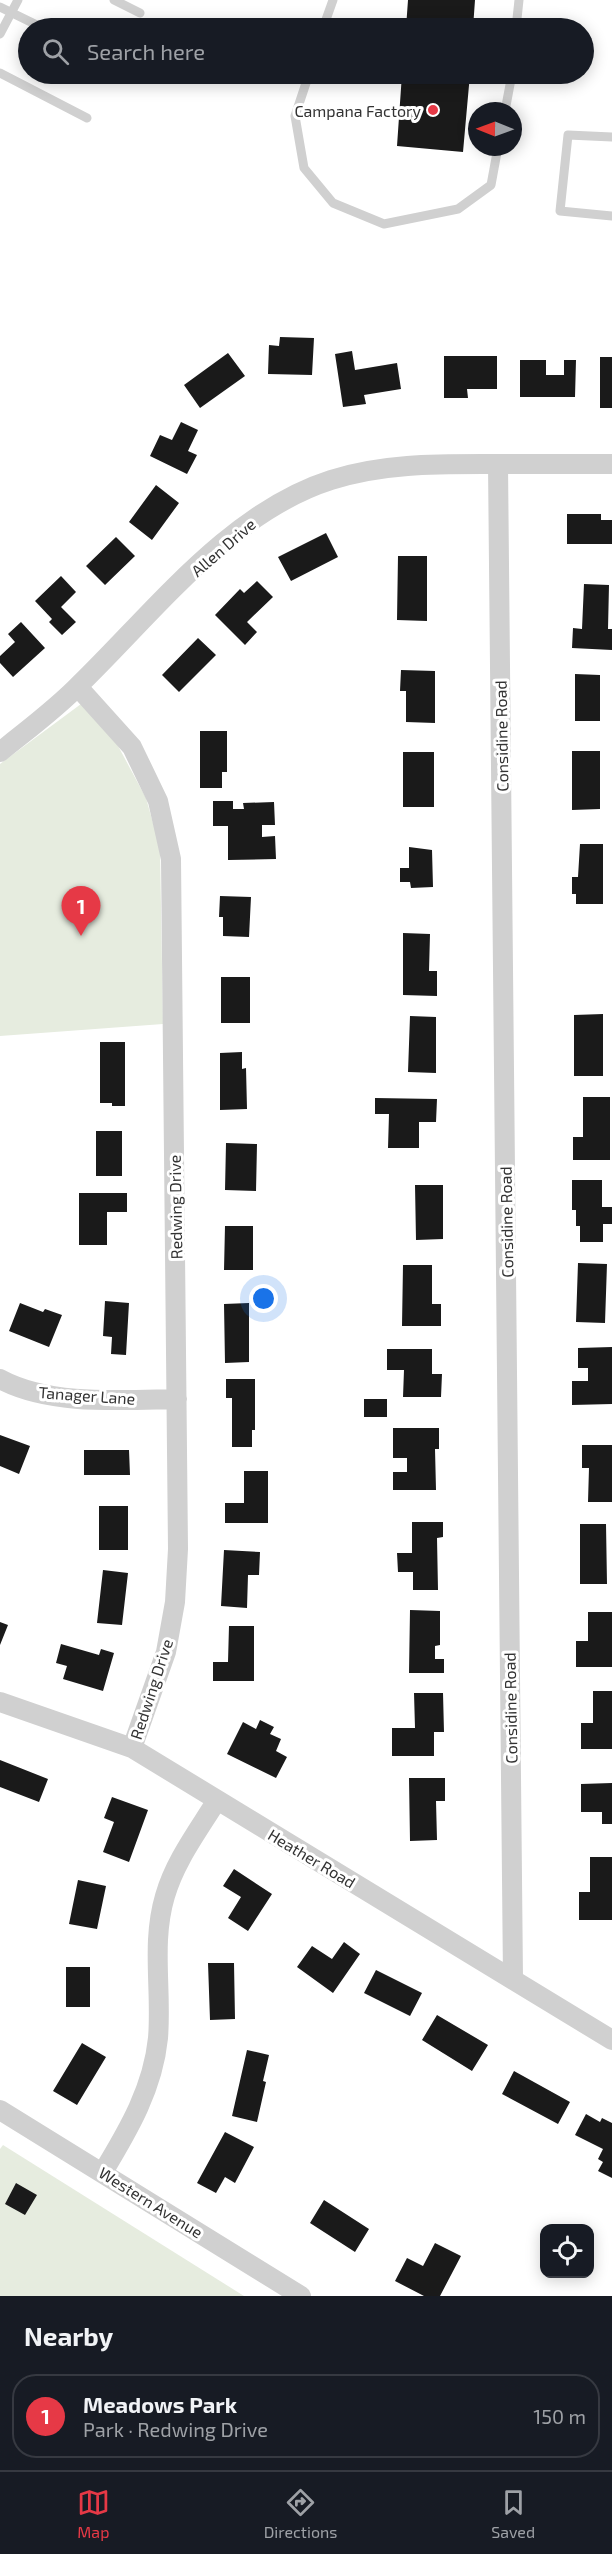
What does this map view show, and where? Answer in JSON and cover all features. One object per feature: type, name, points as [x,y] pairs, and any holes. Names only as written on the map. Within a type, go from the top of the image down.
[{"type":"street","name":"Allen Drive","points":[[0,752],[78,687],[206,558],[244,525],[288,498],[332,480],[376,470],[427,464],[612,464]]},
{"type":"street","name":"Considine Road","points":[[498,464],[513,1979]]},
{"type":"street","name":"Redwing Drive","points":[[78,687],[132,747],[158,801],[171,859],[178,1550],[175,1602],[166,1652],[132,1748]]},
{"type":"street","name":"Tanager Lane","points":[[0,1379],[43,1394],[107,1400],[177,1399]]},
{"type":"street","name":"Heather Road","points":[[0,1702],[132,1748],[612,2040]]},
{"type":"street","points":[[103,2172],[134,2120],[150,2081],[158,2038],[156,1953],[164,1897],[177,1862],[217,1800]]},
{"type":"street","name":"Western Avenue","points":[[0,2110],[301,2296]]},
{"type":"lane","points":[[0,34],[18,0]]},
{"type":"lane","points":[[114,0],[140,13]]},
{"type":"lane","points":[[327,18],[333,0]]},
{"type":"lane","points":[[517,18],[519,0]]},
{"type":"lane","points":[[0,7],[23,18]]},
{"type":"lane","points":[[0,73],[18,82]]},
{"type":"lane","points":[[21,84],[87,118]]},
{"type":"lane","points":[[306,84],[295,116],[304,168],[333,203],[384,224],[458,209],[491,185],[496,156]]},
{"type":"lane","points":[[507,102],[510,84]]},
{"type":"lane","points":[[612,137],[568,135],[560,211],[612,216]]},
{"type":"shaded area","points":[[81,704],[117,744],[146,798],[160,848],[163,1024],[0,1036],[0,764]]},
{"type":"shaded area","points":[[3,2145],[244,2296],[0,2296],[0,2149]]},
{"type":"building","points":[[408,0],[475,0],[474,18],[407,18]]},
{"type":"building","name":"Campana Factory","points":[[401,84],[469,84],[463,152],[397,146]]},
{"type":"building","points":[[280,337],[314,338],[312,375],[268,374],[269,345],[279,346]]},
{"type":"building","points":[[352,351],[355,370],[397,363],[401,389],[364,395],[366,404],[343,407],[335,354]]},
{"type":"building","points":[[228,353],[245,376],[200,408],[184,385]]},
{"type":"building","points":[[444,356],[497,356],[497,389],[467,389],[468,398],[444,398]]},
{"type":"building","points":[[600,357],[612,357],[612,408],[600,408]]},
{"type":"building","points":[[520,360],[546,360],[546,375],[564,375],[564,360],[576,360],[575,397],[520,397]]},
{"type":"building","points":[[181,422],[198,430],[188,451],[197,455],[187,474],[150,456],[160,435],[172,440]]},
{"type":"building","points":[[156,485],[179,503],[152,540],[129,522]]},
{"type":"building","points":[[567,514],[601,514],[601,520],[612,520],[612,544],[567,544]]},
{"type":"building","points":[[326,533],[338,557],[291,581],[278,557]]},
{"type":"building","points":[[116,537],[135,556],[105,585],[86,566]]},
{"type":"building","points":[[398,556],[427,556],[427,621],[397,620]]},
{"type":"building","points":[[61,576],[76,592],[61,607],[76,622],[62,635],[49,622],[52,619],[35,601]]},
{"type":"building","points":[[257,581],[273,597],[247,622],[257,632],[245,645],[215,615],[240,589],[244,593]]},
{"type":"building","points":[[584,584],[609,585],[608,629],[612,629],[612,650],[572,648],[573,628],[582,629]]},
{"type":"building","points":[[21,622],[45,648],[13,677],[0,663],[0,656],[15,642],[8,634]]},
{"type":"building","points":[[198,638],[216,655],[179,692],[162,675]]},
{"type":"building","points":[[401,670],[435,671],[435,723],[406,722],[406,691],[400,691]]},
{"type":"building","points":[[575,674],[600,675],[600,721],[575,721]]},
{"type":"building","points":[[200,731],[227,731],[227,772],[222,772],[222,788],[200,788]]},
{"type":"building","points":[[572,751],[600,751],[600,809],[572,810]]},
{"type":"building","points":[[403,752],[434,752],[434,807],[403,807]]},
{"type":"building","points":[[213,801],[233,801],[233,809],[244,809],[243,803],[274,802],[275,825],[262,825],[262,837],[275,836],[276,859],[228,860],[228,826],[213,826]]},
{"type":"building","points":[[580,844],[603,844],[603,904],[576,904],[576,894],[572,894],[572,877],[578,877]]},
{"type":"building","points":[[409,847],[432,850],[433,887],[411,888],[410,882],[400,882],[400,868],[409,868]]},
{"type":"building","points":[[220,896],[251,897],[249,937],[223,936],[223,917],[219,917]]},
{"type":"building","points":[[403,933],[430,934],[429,971],[437,971],[437,996],[403,995]]},
{"type":"building","points":[[221,977],[250,977],[250,1023],[221,1023]]},
{"type":"building","points":[[603,1014],[603,1076],[574,1076],[574,1015]]},
{"type":"building","points":[[410,1016],[436,1017],[436,1073],[408,1072]]},
{"type":"building","points":[[100,1042],[125,1042],[125,1106],[100,1103]]},
{"type":"building","points":[[242,1052],[242,1069],[246,1068],[247,1109],[220,1110],[220,1053]]},
{"type":"building","points":[[583,1097],[610,1097],[610,1160],[573,1160],[573,1137],[583,1137]]},
{"type":"building","points":[[375,1098],[437,1099],[436,1122],[419,1122],[419,1148],[388,1148],[389,1114],[375,1114]]},
{"type":"building","points":[[96,1131],[122,1131],[122,1176],[96,1176]]},
{"type":"building","points":[[226,1143],[257,1144],[256,1191],[225,1190]]},
{"type":"building","points":[[572,1180],[602,1180],[602,1207],[612,1207],[612,1224],[603,1224],[603,1242],[580,1242],[580,1226],[576,1226],[576,1210],[572,1210]]},
{"type":"building","points":[[415,1185],[443,1185],[443,1239],[416,1240]]},
{"type":"building","points":[[79,1193],[127,1193],[127,1212],[107,1212],[107,1245],[79,1245]]},
{"type":"building","points":[[225,1226],[253,1226],[253,1270],[224,1270]]},
{"type":"building","points":[[578,1263],[607,1264],[605,1323],[576,1322]]},
{"type":"building","points":[[403,1265],[432,1265],[432,1304],[441,1304],[441,1326],[402,1326]]},
{"type":"building","points":[[105,1301],[129,1303],[126,1355],[111,1354],[112,1337],[103,1336]]},
{"type":"building","points":[[20,1303],[43,1312],[45,1309],[62,1315],[49,1347],[9,1331]]},
{"type":"building","points":[[249,1303],[249,1362],[225,1363],[224,1304]]},
{"type":"building","points":[[612,1347],[612,1404],[572,1405],[572,1381],[588,1381],[588,1368],[578,1368],[578,1348]]},
{"type":"building","points":[[387,1349],[432,1349],[432,1374],[442,1374],[441,1397],[403,1397],[404,1370],[387,1370]]},
{"type":"building","points":[[226,1379],[255,1379],[255,1430],[252,1430],[252,1447],[232,1447],[232,1398],[226,1398]]},
{"type":"building","points":[[364,1399],[387,1399],[387,1417],[364,1417]]},
{"type":"building","points":[[393,1428],[439,1428],[439,1449],[435,1449],[436,1490],[393,1490],[393,1472],[407,1472],[407,1458],[393,1458]]},
{"type":"building","points":[[0,1435],[30,1446],[19,1474],[0,1466]]},
{"type":"building","points":[[582,1445],[612,1445],[612,1502],[588,1502],[589,1468],[582,1468]]},
{"type":"building","points":[[84,1450],[129,1450],[130,1475],[84,1475]]},
{"type":"building","points":[[244,1471],[268,1471],[268,1523],[225,1523],[225,1503],[244,1503]]},
{"type":"building","points":[[99,1506],[128,1506],[128,1550],[99,1550]]},
{"type":"building","points":[[412,1522],[443,1522],[443,1537],[437,1538],[438,1590],[413,1590],[413,1572],[398,1572],[397,1553],[412,1553]]},
{"type":"building","points":[[580,1524],[606,1524],[607,1584],[580,1584]]},
{"type":"building","points":[[224,1550],[260,1552],[259,1575],[248,1575],[247,1608],[221,1606]]},
{"type":"building","points":[[103,1570],[128,1573],[122,1625],[97,1623]]},
{"type":"building","points":[[410,1610],[440,1611],[440,1645],[435,1646],[435,1659],[444,1659],[444,1673],[409,1673]]},
{"type":"building","points":[[588,1612],[612,1612],[612,1667],[576,1667],[576,1641],[588,1641]]},
{"type":"building","points":[[0,1622],[8,1625],[0,1645]]},
{"type":"building","points":[[229,1626],[254,1626],[254,1681],[213,1681],[213,1662],[228,1662]]},
{"type":"building","points":[[61,1644],[99,1655],[101,1649],[114,1653],[103,1691],[63,1679],[67,1666],[56,1663]]},
{"type":"building","points":[[593,1691],[612,1691],[612,1749],[581,1749],[581,1723],[593,1723]]},
{"type":"building","points":[[414,1693],[443,1693],[444,1732],[434,1732],[434,1756],[392,1756],[392,1728],[415,1728]]},
{"type":"building","points":[[260,1720],[274,1727],[270,1734],[281,1739],[276,1751],[287,1757],[276,1778],[227,1754],[243,1722],[256,1729]]},
{"type":"building","points":[[0,1760],[48,1779],[39,1802],[0,1787]]},
{"type":"building","points":[[409,1778],[445,1778],[445,1801],[436,1801],[437,1840],[410,1841]]},
{"type":"building","points":[[612,1783],[612,1824],[602,1824],[602,1812],[581,1812],[581,1784]]},
{"type":"building","points":[[112,1797],[148,1810],[129,1862],[103,1852],[114,1822],[104,1818]]},
{"type":"building","points":[[590,1857],[612,1857],[612,1920],[579,1920],[579,1892],[590,1892]]},
{"type":"building","points":[[234,1869],[272,1894],[248,1931],[228,1918],[241,1897],[223,1886]]},
{"type":"building","points":[[78,1880],[106,1886],[97,1929],[69,1924]]},
{"type":"building","points":[[344,1942],[360,1954],[333,1993],[297,1967],[312,1946],[332,1959]]},
{"type":"building","points":[[208,1963],[234,1963],[235,2019],[210,2020]]},
{"type":"building","points":[[66,1967],[90,1967],[90,2007],[66,2007]]},
{"type":"building","points":[[376,1970],[422,1993],[410,2016],[364,1993]]},
{"type":"building","points":[[437,2015],[488,2045],[472,2071],[422,2040]]},
{"type":"building","points":[[82,2043],[106,2057],[77,2105],[53,2091]]},
{"type":"building","points":[[247,2050],[269,2055],[263,2081],[266,2082],[257,2122],[232,2116]]},
{"type":"building","points":[[514,2071],[570,2102],[558,2124],[502,2094]]},
{"type":"building","points":[[586,2114],[600,2122],[602,2118],[612,2123],[612,2178],[598,2171],[603,2162],[598,2159],[603,2149],[575,2135]]},
{"type":"building","points":[[225,2132],[254,2147],[235,2183],[225,2177],[216,2193],[197,2183]]},
{"type":"building","points":[[16,2183],[37,2195],[25,2215],[5,2204]]},
{"type":"building","points":[[324,2200],[369,2229],[355,2252],[310,2223]]},
{"type":"building","points":[[435,2243],[461,2256],[440,2296],[424,2296],[395,2281],[407,2258],[423,2266]]},
{"type":"place","name":"Campana Factory","points":[[433,110]]},
{"type":"place","name":"Meadows Park","points":[[81,936]]}]
